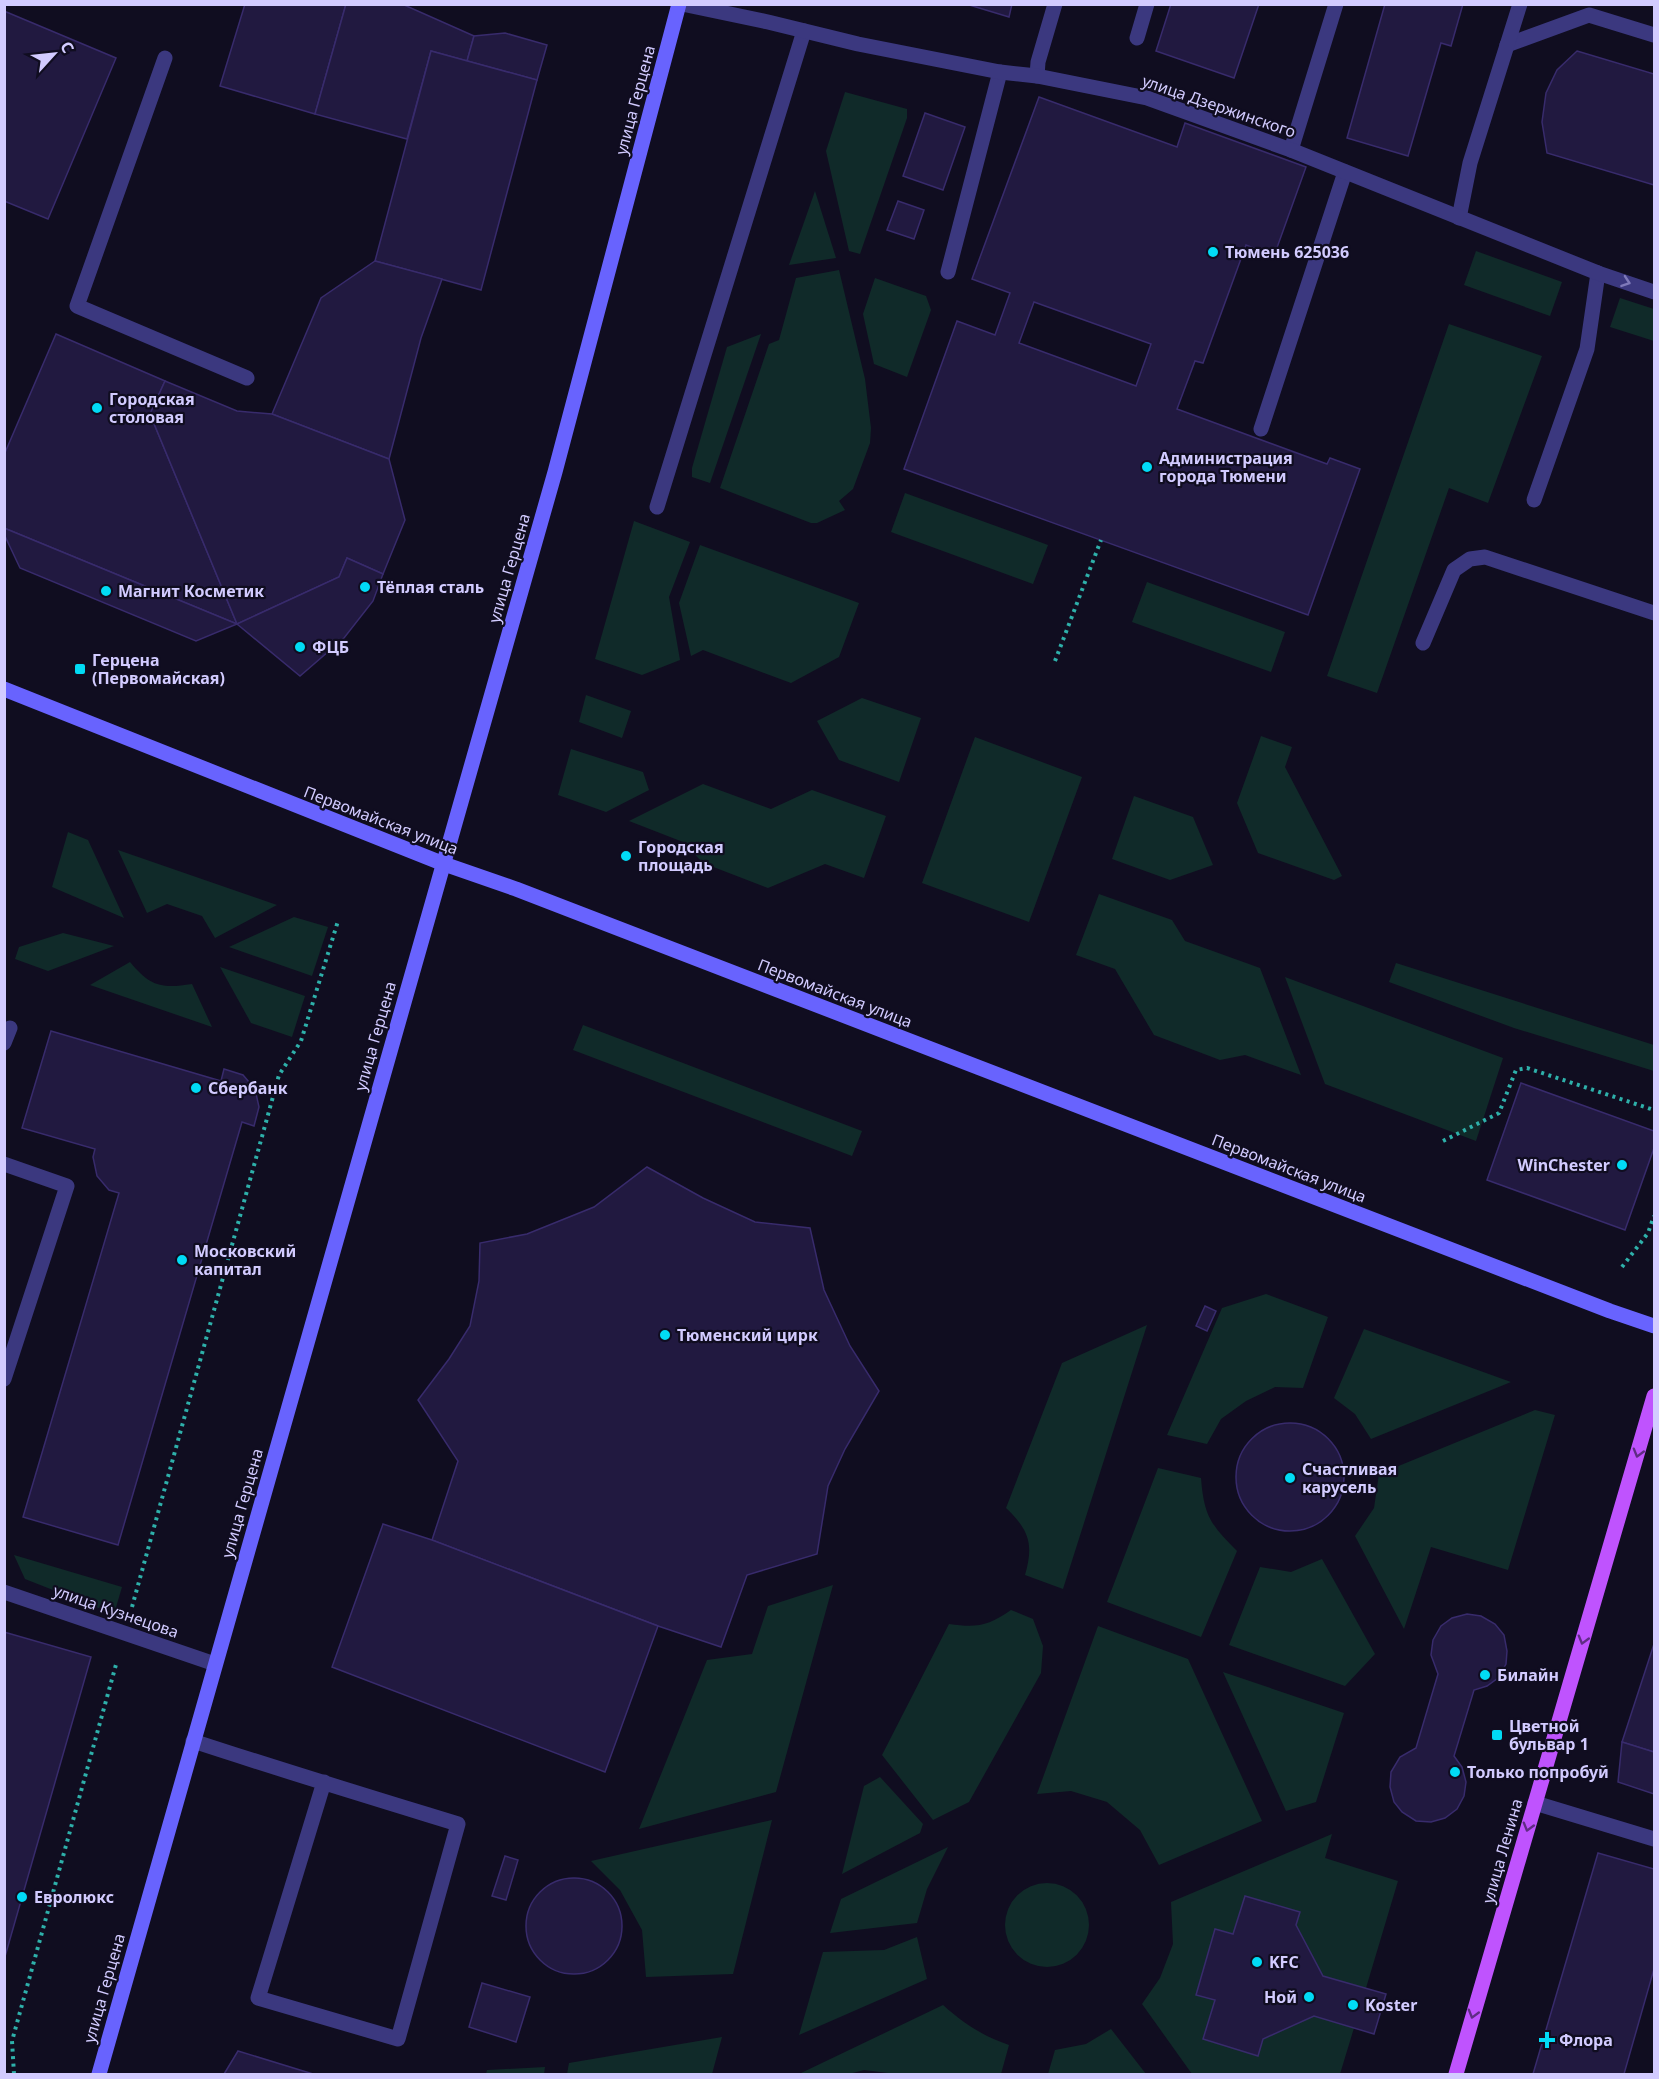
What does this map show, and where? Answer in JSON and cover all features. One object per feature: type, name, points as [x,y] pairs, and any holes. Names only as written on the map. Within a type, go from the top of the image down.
[{"type":"main road","name":"улица Ленина","points":[[1456,2074],[1654,1396]]},
{"type":"street","name":"улица Дзержинского","points":[[680,4],[858,44],[1146,98],[1291,150],[1598,273],[1654,292]]},
{"type":"street","name":"улица Герцена","points":[[99,2074],[555,472],[680,4]]},
{"type":"street","points":[[1037,76],[1038,62],[1055,4]]},
{"type":"street","points":[[1137,38],[1147,4]]},
{"type":"street","points":[[1291,150],[1336,4]]},
{"type":"street","points":[[1459,218],[1470,163],[1520,4]]},
{"type":"street","points":[[1507,45],[1589,15],[1654,35]]},
{"type":"street","points":[[657,507],[804,31]]},
{"type":"street","points":[[165,58],[77,306],[247,378]]},
{"type":"street","points":[[948,272],[1000,72]]},
{"type":"street","points":[[1261,429],[1345,172]]},
{"type":"street","points":[[1534,500],[1587,349],[1598,273]]},
{"type":"street","points":[[1423,643],[1454,570],[1470,559],[1485,557],[1654,613]]},
{"type":"street","name":"Первомайская улица","points":[[4,689],[444,864],[516,889],[1654,1326]]},
{"type":"street","points":[[4,1042],[10,1028]]},
{"type":"street","points":[[4,1164],[67,1186],[4,1378]]},
{"type":"street","name":"улица Кузнецова","points":[[4,1592],[215,1664]]},
{"type":"street","points":[[193,1741],[296,1775],[324,1782],[458,1824],[398,2039],[258,1998],[324,1782]]},
{"type":"street","points":[[1534,1803],[1654,1839]]},
{"type":"path","points":[[1054,661],[1101,540]]},
{"type":"path","points":[[14,2074],[12,2041],[279,1075],[301,1041],[338,921]]},
{"type":"path","points":[[1443,1141],[1499,1113],[1516,1070],[1527,1068],[1654,1110]]},
{"type":"path","points":[[1622,1267],[1648,1233],[1654,1216]]},
{"type":"green space","points":[[845,92],[907,109],[907,118],[860,254],[849,251],[826,151]]},
{"type":"green space","points":[[815,191],[836,258],[789,265]]},
{"type":"green space","points":[[1476,251],[1562,282],[1550,316],[1464,285]]},
{"type":"green space","points":[[839,270],[865,379],[871,428],[870,443],[853,489],[839,501],[845,510],[817,523],[811,523],[720,488],[769,344],[779,340],[796,278]]},
{"type":"green space","points":[[875,278],[926,296],[931,310],[907,377],[874,364],[863,314]]},
{"type":"green space","points":[[1620,298],[1654,309],[1654,341],[1610,327]]},
{"type":"green space","points":[[1449,324],[1542,356],[1488,503],[1449,488],[1377,693],[1327,676]]},
{"type":"green space","points":[[761,334],[710,483],[692,477],[692,468],[727,347]]},
{"type":"green space","points":[[905,493],[1048,545],[1033,584],[891,532]]},
{"type":"green space","points":[[634,521],[690,542],[669,597],[680,660],[642,675],[595,659]]},
{"type":"green space","points":[[700,545],[859,603],[839,657],[791,683],[703,650],[691,656],[679,603]]},
{"type":"green space","points":[[1147,582],[1285,632],[1271,672],[1132,622]]},
{"type":"green space","points":[[586,695],[631,711],[622,738],[579,722]]},
{"type":"green space","points":[[862,698],[921,718],[899,782],[839,760],[817,721]]},
{"type":"green space","points":[[1261,736],[1292,747],[1285,767],[1342,876],[1334,880],[1258,853],[1237,803]]},
{"type":"green space","points":[[975,737],[1082,777],[1029,922],[922,883]]},
{"type":"green space","points":[[571,749],[643,772],[649,790],[606,812],[558,795]]},
{"type":"green space","points":[[703,784],[771,809],[812,790],[886,816],[864,878],[825,864],[768,888],[703,863],[683,842],[629,821]]},
{"type":"green space","points":[[1134,796],[1193,817],[1213,865],[1170,880],[1112,859]]},
{"type":"green space","points":[[68,832],[88,840],[124,918],[52,887]]},
{"type":"green space","points":[[118,850],[277,905],[215,938],[202,916],[167,904],[147,913]]},
{"type":"green space","points":[[1099,894],[1172,920],[1185,941],[1260,968],[1301,1075],[1245,1055],[1220,1060],[1154,1035],[1115,969],[1076,955]]},
{"type":"green space","points":[[294,917],[328,927],[312,976],[229,947]]},
{"type":"green space","points":[[63,933],[114,946],[48,971],[15,959],[19,947]]},
{"type":"green space","points":[[130,962],[150,981],[157,984],[172,986],[192,984],[212,1027],[90,985]]},
{"type":"green space","points":[[1396,963],[1654,1045],[1654,1071],[1514,1028],[1389,982]]},
{"type":"green space","points":[[220,967],[305,996],[292,1037],[251,1023]]},
{"type":"green space","points":[[1285,977],[1503,1058],[1476,1141],[1325,1084]]},
{"type":"green space","points":[[583,1025],[862,1131],[852,1156],[573,1050]]},
{"type":"green space","points":[[1266,1294],[1328,1317],[1303,1388],[1275,1387],[1246,1401],[1221,1419],[1207,1444],[1167,1435],[1222,1308]]},
{"type":"green space","points":[[1147,1325],[1063,1589],[1025,1575],[1029,1555],[1028,1538],[1020,1523],[1006,1508],[1062,1363]]},
{"type":"green space","points":[[1364,1329],[1511,1382],[1371,1439],[1355,1414],[1334,1398]]},
{"type":"green space","points":[[1535,1410],[1555,1415],[1508,1570],[1431,1547],[1404,1629],[1355,1536],[1374,1508],[1379,1474]]},
{"type":"green space","points":[[1158,1468],[1201,1478],[1204,1502],[1210,1519],[1237,1551],[1201,1637],[1107,1602]]},
{"type":"green space","points":[[14,1555],[122,1587],[114,1614],[25,1579]]},
{"type":"green space","points":[[1322,1559],[1375,1654],[1345,1686],[1229,1645],[1260,1567],[1291,1572]]},
{"type":"green space","points":[[833,1585],[776,1792],[639,1829],[707,1660],[752,1654],[768,1606]]},
{"type":"green space","points":[[1011,1610],[1033,1619],[1043,1646],[1041,1673],[969,1802],[933,1820],[882,1755],[949,1624],[967,1626],[989,1623]]},
{"type":"green space","points":[[1098,1626],[1188,1659],[1262,1821],[1159,1865],[1140,1830],[1107,1802],[1071,1791],[1037,1794]]},
{"type":"green space","points":[[1223,1672],[1344,1713],[1316,1802],[1286,1811]]},
{"type":"green space","points":[[880,1777],[923,1824],[920,1833],[842,1874],[864,1786]]},
{"type":"green space","points":[[772,1820],[733,1974],[646,1977],[642,1930],[620,1890],[591,1861]]},
{"type":"green space","points":[[1332,1834],[1325,1858],[1398,1881],[1366,1988],[1374,2034],[1354,2028],[1340,2074],[1192,2074],[1142,2004],[1160,1978],[1173,1944],[1171,1902]]},
{"type":"green space","points":[[948,1847],[927,1889],[917,1923],[830,1933],[841,1899]]},
{"type":"green space","points":[[1039,1883],[1055,1883],[1071,1890],[1082,1901],[1089,1917],[1086,1941],[1077,1955],[1055,1967],[1039,1967],[1023,1960],[1012,1949],[1005,1933],[1005,1917],[1012,1901],[1023,1890]]},
{"type":"green space","points":[[917,1937],[927,1979],[799,2035],[823,1952],[884,1950]]},
{"type":"green space","points":[[943,2005],[974,2029],[1009,2045],[1001,2074],[896,2074],[864,2070],[849,2074],[799,2074]]},
{"type":"green space","points":[[1111,2029],[1146,2074],[1048,2074],[1055,2050],[1086,2044]]},
{"type":"green space","points":[[722,2037],[712,2074],[567,2074],[569,2063]]},
{"type":"green space","points":[[545,2067],[544,2074],[486,2074],[487,2070]]},
{"type":"building","points":[[245,4],[346,4],[315,114],[220,86]]},
{"type":"building","points":[[346,4],[402,4],[474,36],[467,61],[431,51],[407,139],[315,114]]},
{"type":"building","points":[[966,4],[1012,4],[1009,17]]},
{"type":"building","points":[[1171,4],[1259,4],[1234,78],[1156,51]]},
{"type":"building","points":[[1385,4],[1463,4],[1451,46],[1441,43],[1408,156],[1347,138]]},
{"type":"building","points":[[4,11],[116,58],[48,219],[4,201]]},
{"type":"building","points":[[505,33],[547,45],[537,80],[467,61],[474,36]]},
{"type":"building","points":[[431,51],[537,80],[481,290],[375,261]]},
{"type":"building","points":[[1577,51],[1654,74],[1654,185],[1547,153],[1542,122],[1546,93],[1557,70]]},
{"type":"building","points":[[1039,97],[1177,147],[1185,123],[1306,167],[1274,256],[1246,245],[1203,363],[1195,361],[1177,409],[1327,464],[1330,458],[1360,469],[1308,615],[904,469],[957,321],[995,335],[1010,293],[972,279]],"holes":[[[1034,302],[1151,344],[1136,386],[1019,343]]]},
{"type":"building","points":[[925,113],[965,127],[943,190],[903,176]]},
{"type":"building","points":[[898,201],[924,210],[914,239],[887,230]]},
{"type":"building","points":[[375,261],[442,279],[421,338],[389,459],[272,414],[321,298]]},
{"type":"building","points":[[56,334],[165,381],[150,414],[237,624],[4,528],[4,455]]},
{"type":"building","points":[[165,381],[237,411],[272,414],[389,459],[405,520],[383,574],[347,558],[339,577],[237,624],[150,414]]},
{"type":"building","points":[[4,528],[237,624],[196,641],[20,568],[4,534]]},
{"type":"building","points":[[347,558],[383,574],[373,601],[344,638],[300,676],[237,624],[339,577]]},
{"type":"building","points":[[51,1031],[221,1081],[224,1069],[243,1075],[255,1089],[259,1107],[254,1126],[242,1122],[118,1545],[23,1517],[119,1193],[109,1190],[97,1176],[93,1157],[95,1149],[22,1128]]},
{"type":"building","points":[[1521,1083],[1654,1131],[1654,1148],[1625,1230],[1487,1180]]},
{"type":"building","points":[[647,1167],[703,1198],[755,1222],[810,1228],[824,1290],[850,1346],[879,1391],[845,1449],[828,1486],[817,1554],[747,1575],[721,1647],[658,1626],[432,1540],[458,1461],[418,1400],[470,1326],[479,1281],[480,1243],[527,1234],[594,1207]]},
{"type":"building","points":[[1205,1306],[1216,1311],[1207,1331],[1196,1326]]},
{"type":"building","name":"Счастливая карусель","points":[[1290,1423],[1311,1427],[1328,1439],[1340,1456],[1344,1477],[1340,1498],[1328,1515],[1311,1527],[1290,1531],[1269,1527],[1252,1515],[1240,1498],[1236,1477],[1240,1456],[1252,1439],[1269,1427]]},
{"type":"building","points":[[383,1524],[432,1540],[658,1626],[605,1772],[332,1667]]},
{"type":"building","points":[[1467,1614],[1481,1616],[1495,1624],[1504,1635],[1507,1651],[1506,1664],[1498,1678],[1487,1686],[1474,1690],[1454,1756],[1462,1767],[1466,1782],[1464,1796],[1457,1809],[1445,1818],[1431,1822],[1416,1821],[1402,1812],[1394,1802],[1390,1787],[1391,1772],[1400,1757],[1416,1748],[1438,1674],[1431,1655],[1433,1640],[1441,1626],[1452,1618]]},
{"type":"building","points":[[4,1632],[91,1657],[4,1960]]},
{"type":"building","points":[[1654,1644],[1654,1752],[1622,1742]]},
{"type":"building","points":[[1622,1742],[1654,1752],[1654,1794],[1618,1782]]},
{"type":"building","points":[[1598,1853],[1654,1869],[1654,1969],[1624,2074],[1533,2074]]},
{"type":"building","points":[[505,1856],[518,1860],[506,1900],[492,1896]]},
{"type":"building","points":[[574,1878],[592,1882],[608,1892],[618,1908],[622,1926],[618,1944],[608,1960],[592,1970],[574,1974],[556,1970],[540,1960],[530,1944],[526,1926],[530,1908],[540,1892],[556,1882]]},
{"type":"building","points":[[1245,1896],[1300,1912],[1296,1925],[1323,1976],[1386,1994],[1374,2034],[1314,2016],[1263,2039],[1258,2056],[1203,2039],[1215,2000],[1196,1995],[1215,1929],[1233,1934]]},
{"type":"building","points":[[482,1983],[530,1997],[516,2042],[469,2027]]},
{"type":"building","points":[[238,2051],[313,2074],[224,2074]]},
{"type":"place","name":"Тюмень 625036","points":[[1213,252]]},
{"type":"place","name":"Городская столовая","points":[[97,408]]},
{"type":"place","name":"Администрация города Тюмени","points":[[1147,467]]},
{"type":"place","name":"Тёплая сталь","points":[[365,587]]},
{"type":"place","name":"Магнит Косметик","points":[[106,591]]},
{"type":"place","name":"ФЦБ","points":[[300,647]]},
{"type":"place","name":"Герцена (Первомайская)","points":[[80,669]]},
{"type":"place","name":"Городская площадь","points":[[626,856]]},
{"type":"place","name":"Сбербанк","points":[[196,1088]]},
{"type":"place","name":"WinChester","points":[[1622,1165]]},
{"type":"place","name":"Московский капитал","points":[[182,1260]]},
{"type":"place","name":"Тюменский цирк","points":[[665,1335]]},
{"type":"place","name":"Счастливая карусель","points":[[1290,1478]]},
{"type":"place","name":"Билайн","points":[[1485,1675]]},
{"type":"place","name":"Цветной бульвар 1","points":[[1497,1735]]},
{"type":"place","name":"Только попробуй","points":[[1455,1772]]},
{"type":"place","name":"Евролюкс","points":[[22,1897]]},
{"type":"place","name":"KFC","points":[[1257,1962]]},
{"type":"place","name":"Ной","points":[[1309,1997]]},
{"type":"place","name":"Koster","points":[[1353,2005]]},
{"type":"place","name":"Флора","points":[[1547,2040]]}]
